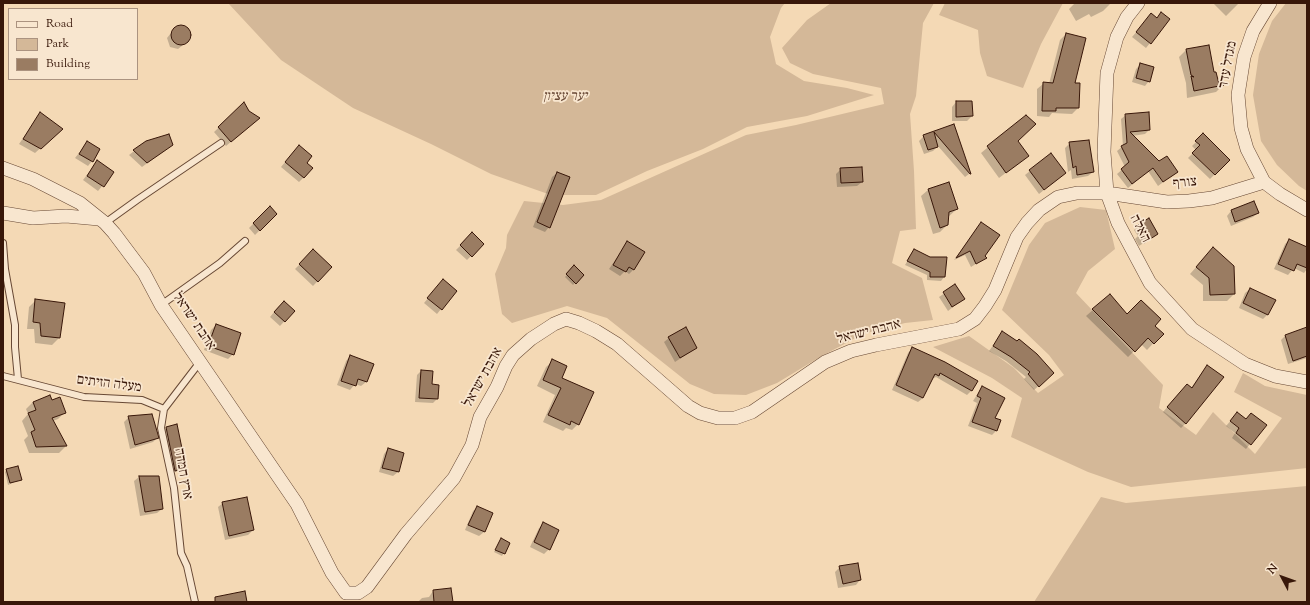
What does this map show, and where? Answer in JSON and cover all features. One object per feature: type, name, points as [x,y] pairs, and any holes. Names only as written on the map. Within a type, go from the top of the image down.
[{"type":"street","name":"האלה","points":[[1138,3],[1127,17],[1117,38],[1108,73],[1104,152],[1107,193],[1118,223],[1150,283],[1192,329],[1245,364],[1275,376],[1307,382]]},
{"type":"street","name":"מגדל עדר","points":[[1264,182],[1247,149],[1241,128],[1238,95],[1244,56],[1252,31],[1270,3]]},
{"type":"street","name":"אהבת ישראל","points":[[3,168],[59,192],[80,203],[102,221],[144,273],[161,305],[297,504],[332,573],[346,593],[358,593],[367,587],[406,534],[454,478],[472,445],[480,417],[513,354],[531,339],[554,324],[566,319],[580,323],[617,344],[688,406],[700,413],[718,418],[735,418],[752,412],[825,362],[851,351],[959,329],[975,319],[985,306],[995,290],[1017,238],[1038,210],[1058,197],[1077,193],[1107,193]]},
{"type":"street","name":"צורף","points":[[1107,193],[1167,202],[1189,201],[1212,198],[1264,182]]},
{"type":"street","points":[[1264,182],[1307,210]]},
{"type":"street","points":[[3,213],[33,218],[66,216],[102,221]]},
{"type":"lane","points":[[102,221],[137,200],[221,143]]},
{"type":"lane","points":[[161,305],[220,263],[245,241]]},
{"type":"lane","points":[[3,243],[5,269],[16,325],[15,347],[18,379]]},
{"type":"lane","name":"ארץ חמדה","points":[[194,602],[187,566],[181,553],[174,488],[161,428],[164,409],[200,361]]},
{"type":"lane","name":"מעלה הזיתים","points":[[3,376],[84,397],[142,400],[164,409]]},
{"type":"green space","name":"יער עציון","points":[[228,3],[785,3],[781,8],[770,37],[776,64],[804,81],[847,88],[874,95],[807,116],[747,127],[703,149],[647,171],[596,195],[551,195],[491,174],[353,108],[281,60]]},
{"type":"green space","points":[[831,3],[934,3],[923,23],[916,96],[910,114],[916,229],[900,231],[892,263],[922,278],[933,320],[905,323],[863,334],[820,357],[777,383],[746,395],[714,394],[690,384],[607,318],[567,306],[512,323],[502,314],[495,274],[506,248],[507,235],[524,201],[563,205],[601,200],[746,135],[796,125],[884,104],[881,88],[813,74],[790,63],[782,48],[807,20]]},
{"type":"green space","points":[[945,3],[1063,3],[1041,44],[1023,88],[987,76],[980,53],[978,30],[939,15]]},
{"type":"green space","points":[[1286,3],[1307,3],[1307,191],[1299,186],[1277,165],[1261,141],[1253,95],[1259,54],[1272,21]]},
{"type":"green space","points":[[1080,207],[1106,210],[1115,249],[1088,271],[1076,293],[1163,385],[1159,408],[1196,435],[1213,412],[1255,454],[1282,418],[1234,392],[1243,373],[1265,386],[1307,395],[1307,468],[1131,487],[1088,472],[1011,437],[1022,398],[992,378],[933,347],[969,336],[1014,368],[1038,393],[1064,375],[1049,355],[1002,310],[1029,245],[1045,223]]},
{"type":"green space","points":[[1307,486],[1307,602],[1034,602],[1101,497],[1126,503]]},
{"type":"building","points":[[1161,12],[1170,19],[1151,44],[1136,32],[1151,13],[1157,18]]},
{"type":"building","points":[[177,25],[185,25],[191,31],[191,39],[185,45],[177,45],[171,39],[171,31]]},
{"type":"building","points":[[1066,33],[1086,38],[1075,83],[1080,83],[1079,108],[1056,108],[1056,111],[1042,111],[1043,82],[1053,83]]},
{"type":"building","points":[[1209,45],[1214,72],[1216,72],[1219,84],[1224,85],[1194,91],[1191,76],[1194,77],[1191,75],[1186,49]]},
{"type":"building","points":[[1140,63],[1154,67],[1150,82],[1136,78]]},
{"type":"building","points":[[956,101],[972,101],[973,116],[956,117]]},
{"type":"building","points":[[244,102],[249,111],[260,118],[231,142],[218,127]]},
{"type":"building","points":[[40,112],[63,129],[41,149],[23,139]]},
{"type":"building","points":[[1149,112],[1150,130],[1130,132],[1159,161],[1167,156],[1178,172],[1163,182],[1153,168],[1132,184],[1121,169],[1129,162],[1121,146],[1127,143],[1125,114]]},
{"type":"building","points":[[1026,115],[1036,124],[1018,141],[1029,156],[1006,173],[987,146]]},
{"type":"building","points":[[954,124],[971,174],[934,132],[938,147],[928,150],[923,135]]},
{"type":"building","points":[[1203,133],[1230,160],[1215,175],[1192,153],[1200,145],[1195,141]]},
{"type":"building","points":[[169,134],[173,145],[147,163],[133,150],[146,141]]},
{"type":"building","points":[[1089,140],[1094,172],[1077,175],[1076,166],[1073,168],[1069,142]]},
{"type":"building","points":[[87,141],[100,149],[93,162],[79,154]]},
{"type":"building","points":[[299,145],[312,156],[307,163],[313,168],[304,178],[285,162]]},
{"type":"building","points":[[1051,153],[1066,173],[1044,190],[1029,170]]},
{"type":"building","points":[[97,160],[114,172],[104,187],[87,176]]},
{"type":"building","points":[[862,167],[863,182],[841,183],[840,168]]},
{"type":"building","points":[[557,172],[570,177],[550,228],[537,222]]},
{"type":"building","points":[[949,182],[958,209],[949,212],[948,225],[940,228],[928,189]]},
{"type":"building","points":[[1254,201],[1259,213],[1235,222],[1231,210]]},
{"type":"building","points":[[270,206],[277,214],[260,231],[253,223]]},
{"type":"building","points":[[1149,218],[1158,234],[1144,243],[1138,233],[1142,231],[1138,225]]},
{"type":"building","points":[[981,222],[1000,235],[985,256],[987,258],[976,264],[970,251],[956,258]]},
{"type":"building","points":[[472,232],[484,244],[472,257],[460,245]]},
{"type":"building","points":[[1289,239],[1307,247],[1307,268],[1297,264],[1294,271],[1278,264]]},
{"type":"building","points":[[627,241],[645,252],[634,270],[629,267],[626,272],[613,265]]},
{"type":"building","points":[[1213,247],[1234,266],[1235,294],[1210,295],[1209,278],[1196,267]]},
{"type":"building","points":[[313,249],[332,267],[318,282],[299,264]]},
{"type":"building","points":[[914,249],[930,257],[947,257],[945,277],[930,277],[930,272],[907,261]]},
{"type":"building","points":[[574,265],[584,275],[576,284],[566,274]]},
{"type":"building","points":[[443,279],[457,291],[442,310],[427,298]]},
{"type":"building","points":[[955,284],[965,299],[952,307],[943,292]]},
{"type":"building","points":[[1250,288],[1276,300],[1268,315],[1243,303]]},
{"type":"building","points":[[1110,294],[1127,314],[1141,300],[1161,319],[1155,326],[1164,334],[1154,344],[1148,338],[1135,352],[1092,309]]},
{"type":"building","points":[[35,299],[65,303],[60,338],[41,336],[40,323],[33,322]]},
{"type":"building","points":[[284,301],[295,311],[285,322],[274,312]]},
{"type":"building","points":[[216,324],[241,333],[234,355],[208,346]]},
{"type":"building","points":[[686,327],[697,348],[680,358],[668,337]]},
{"type":"building","points":[[1307,327],[1307,356],[1293,361],[1285,335]]},
{"type":"building","points":[[1002,331],[1017,341],[1019,339],[1037,354],[1054,373],[1039,387],[1028,374],[1030,372],[1011,357],[993,346]]},
{"type":"building","points":[[912,347],[945,362],[978,381],[972,391],[940,373],[939,376],[935,374],[923,398],[896,385]]},
{"type":"building","points":[[350,355],[374,364],[367,382],[358,379],[356,386],[341,381]]},
{"type":"building","points":[[552,359],[567,366],[562,378],[594,392],[579,425],[571,421],[570,425],[548,415],[561,388],[543,380]]},
{"type":"building","points":[[1207,365],[1224,377],[1186,424],[1167,407],[1187,384],[1192,388]]},
{"type":"building","points":[[421,370],[433,371],[432,384],[439,385],[438,399],[419,398]]},
{"type":"building","points":[[982,386],[1005,398],[995,418],[1001,420],[997,431],[972,422],[981,398],[977,396]]},
{"type":"building","points":[[50,395],[52,400],[60,397],[66,413],[52,418],[67,446],[36,447],[31,432],[35,430],[28,413],[36,410],[33,402]]},
{"type":"building","points":[[1237,412],[1246,419],[1251,413],[1267,425],[1251,445],[1236,433],[1239,428],[1230,421]]},
{"type":"building","points":[[152,414],[159,438],[135,445],[128,416]]},
{"type":"building","points":[[177,424],[186,468],[175,471],[166,427]]},
{"type":"building","points":[[388,448],[404,453],[399,472],[382,468]]},
{"type":"building","points":[[18,466],[22,480],[10,483],[6,469]]},
{"type":"building","points":[[139,476],[159,476],[163,509],[145,512]]},
{"type":"building","points":[[247,497],[254,530],[229,536],[222,502]]},
{"type":"building","points":[[477,506],[493,513],[485,532],[468,525]]},
{"type":"building","points":[[543,522],[559,530],[550,550],[534,542]]},
{"type":"building","points":[[501,538],[510,543],[505,554],[495,550]]},
{"type":"building","points":[[858,563],[861,580],[843,584],[839,566]]},
{"type":"building","points":[[451,588],[453,602],[434,602],[433,590]]},
{"type":"building","points":[[245,591],[247,602],[215,602],[215,597]]}]
